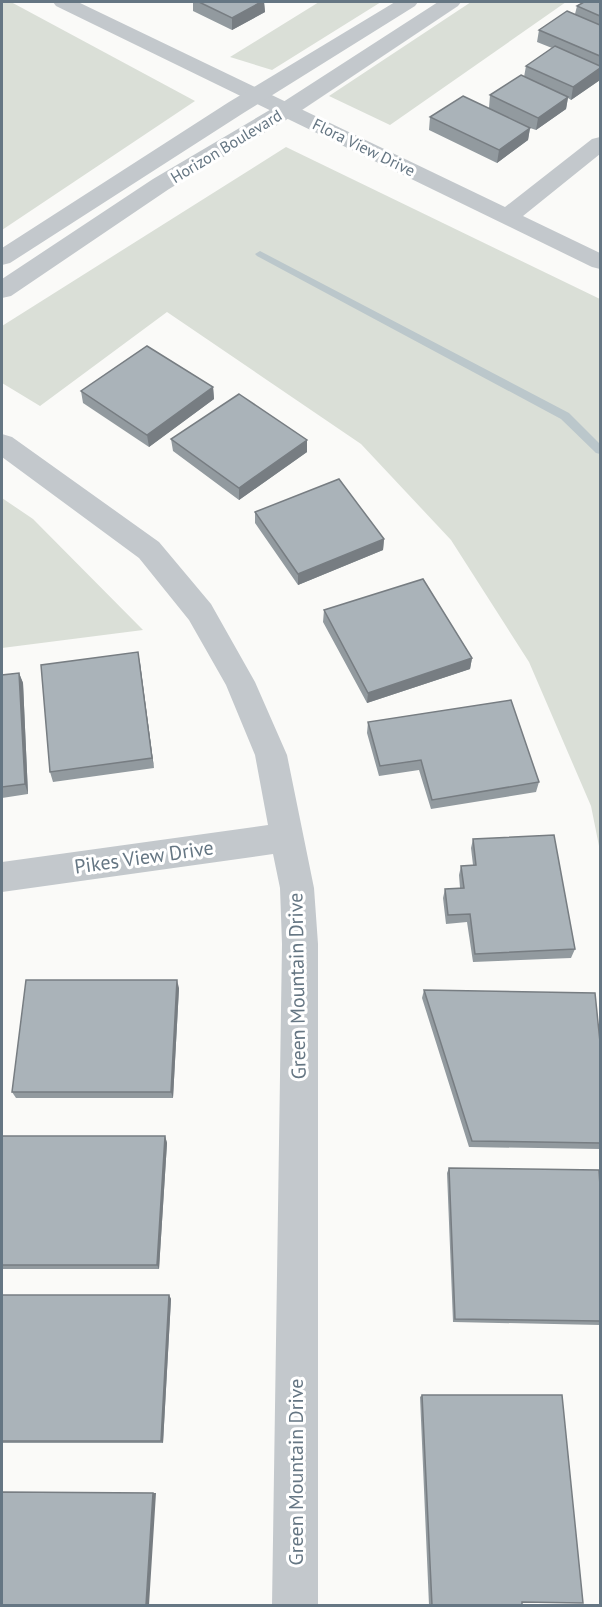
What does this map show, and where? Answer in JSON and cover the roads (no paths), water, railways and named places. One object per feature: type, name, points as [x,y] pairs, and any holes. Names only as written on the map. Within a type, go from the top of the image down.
[{"type":"street","name":"Flora View Drive","points":[[63,2],[92,6],[257,94],[600,262]]},
{"type":"street","name":"Horizon Boulevard","points":[[2,258],[257,94],[408,2]]},
{"type":"street","name":"Horizon Boulevard","points":[[2,290],[161,184],[288,109],[451,2]]},
{"type":"street","points":[[507,217],[600,144]]},
{"type":"street","name":"Green Mountain Drive","points":[[2,444],[149,550],[200,612],[240,682],[271,755],[297,888],[300,944],[295,1605]]},
{"type":"street","name":"Pikes View Drive","points":[[2,877],[287,837]]},
{"type":"waterway","points":[[260,254],[565,416],[600,450]]}]
